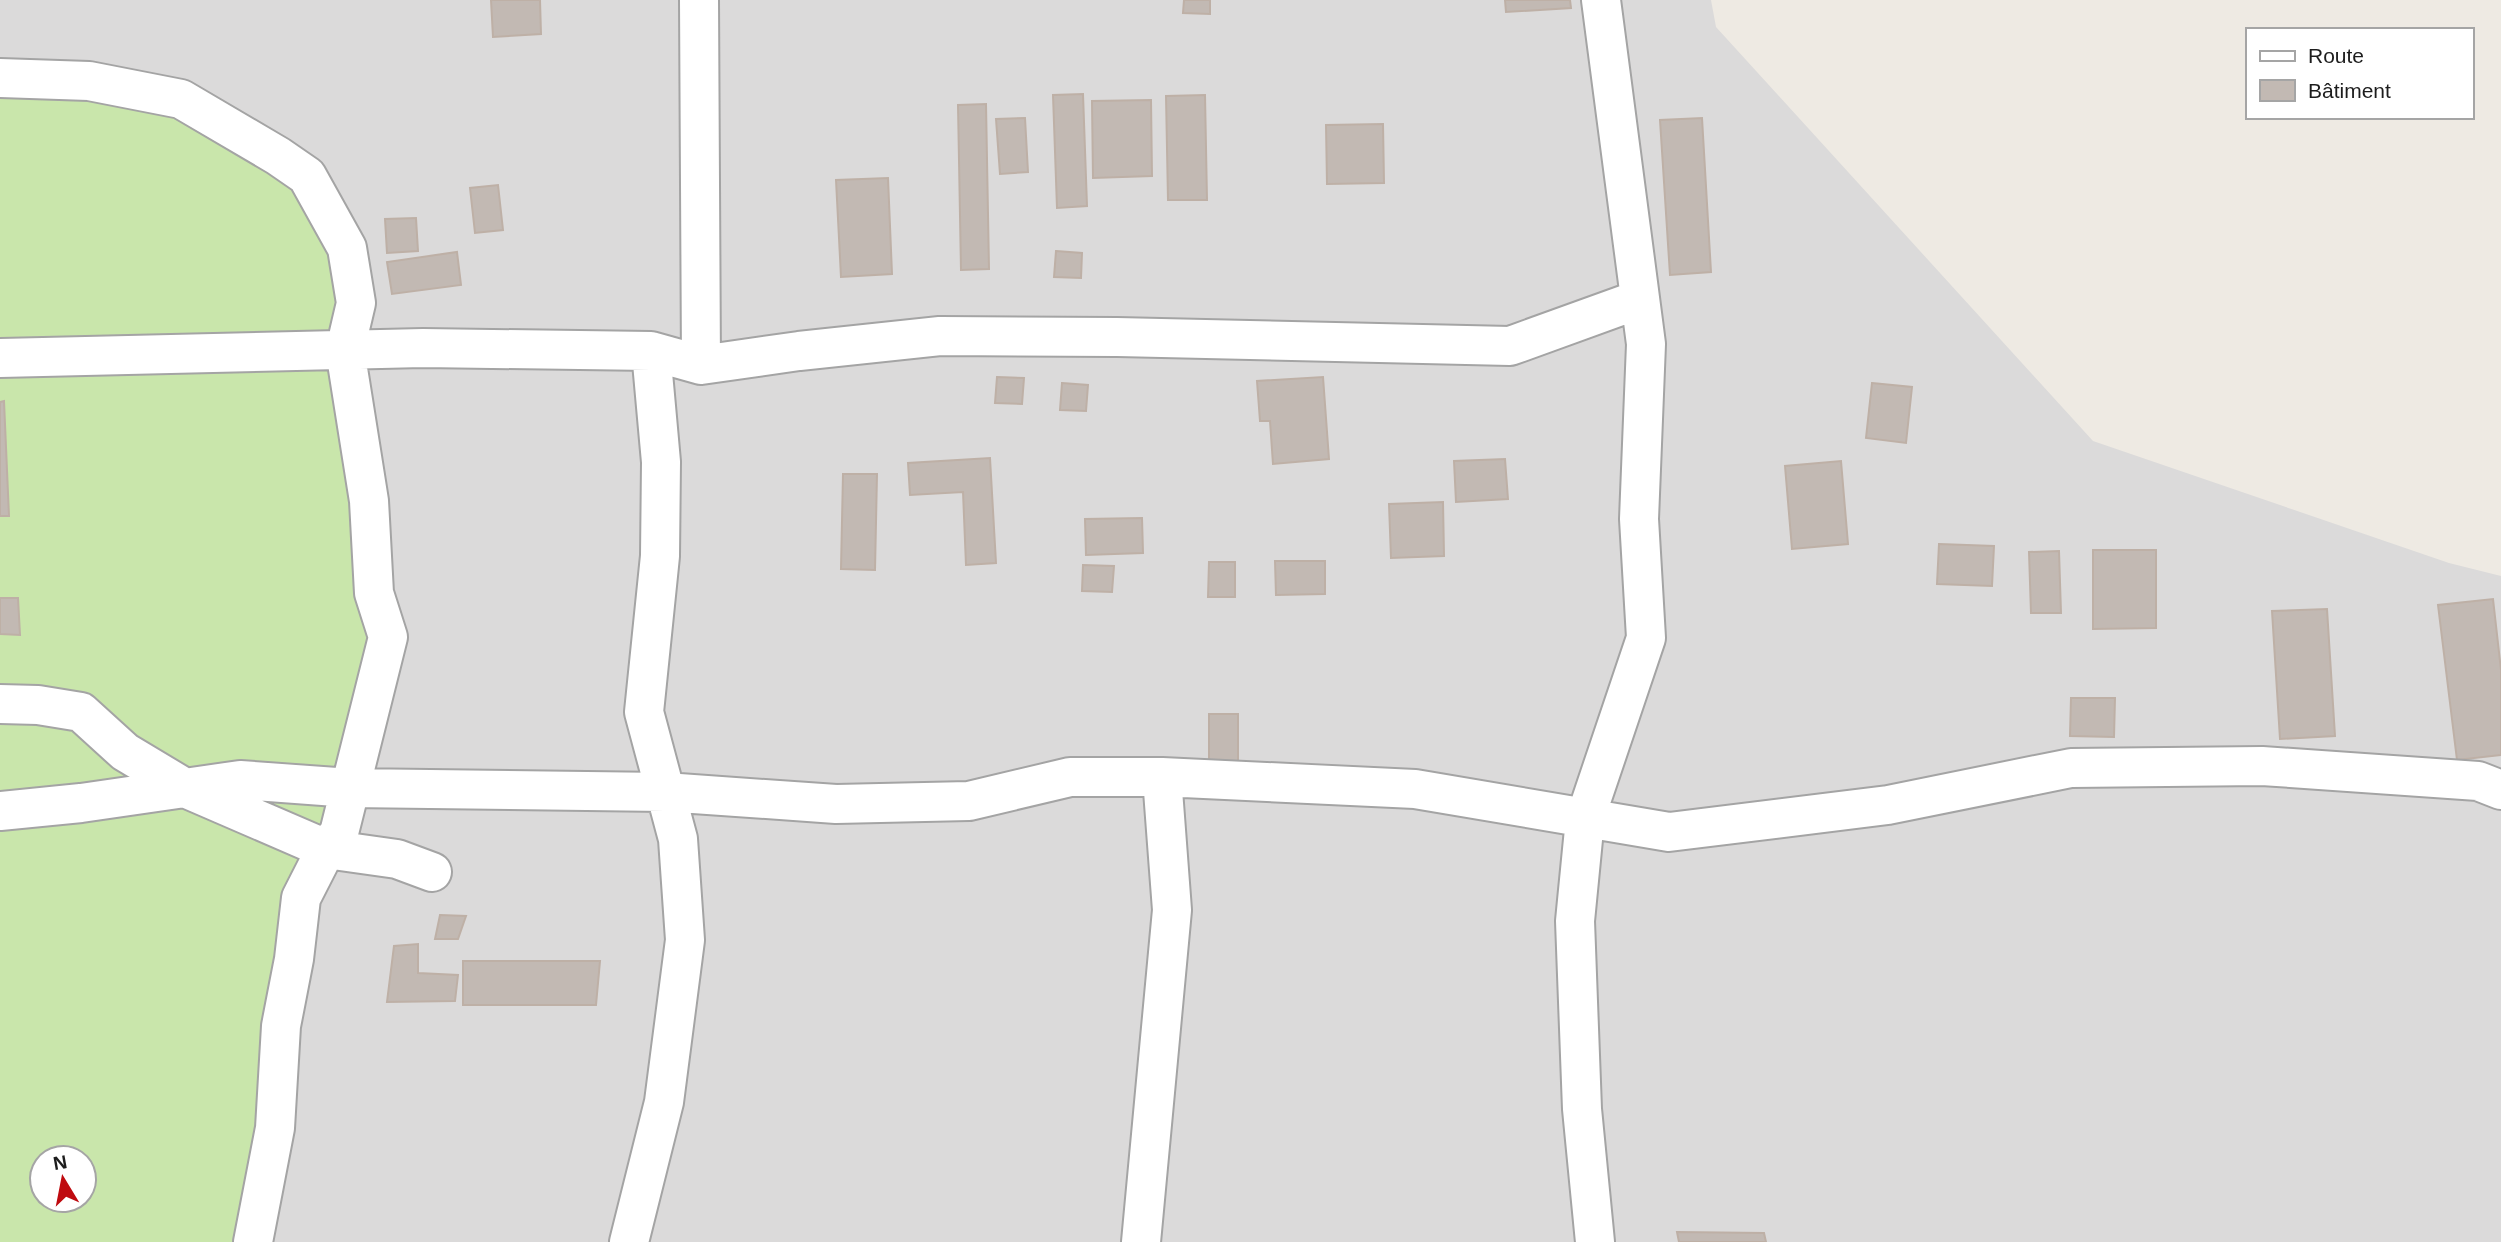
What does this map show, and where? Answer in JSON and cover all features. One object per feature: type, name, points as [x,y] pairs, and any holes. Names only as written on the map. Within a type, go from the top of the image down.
[{"type":"street","points":[[699,0],[701,365]]},
{"type":"street","points":[[1595,1242],[1581,1109],[1575,921],[1585,819],[1646,638],[1639,519],[1646,344],[1601,0]]},
{"type":"street","points":[[0,78],[89,81],[181,99],[307,176],[346,248],[356,303],[345,350],[369,501],[374,593],[388,637],[339,833],[326,849],[301,898],[295,959],[281,1026],[275,1128],[253,1242]]},
{"type":"street","points":[[0,358],[422,348],[651,351],[701,365],[940,336],[1117,337],[1510,346],[1640,299]]},
{"type":"street","points":[[629,1242],[663,1102],[685,940],[678,839],[644,712],[660,556],[662,462],[651,351]]},
{"type":"street","points":[[0,704],[38,705],[81,712],[125,752],[185,788],[326,849],[397,859],[432,872]]},
{"type":"street","points":[[0,811],[81,803],[240,780],[350,788],[665,792],[836,804],[969,801],[1070,777],[1162,777],[1415,789],[1669,832],[1888,805],[2071,768],[2262,766],[2478,781],[2501,790]]},
{"type":"street","points":[[1141,1242],[1172,910],[1162,777]]},
{"type":"shaded area","points":[[0,0],[1711,0],[1716,27],[2093,441],[2449,563],[2501,576],[2501,1242],[160,1242],[0,849]]},
{"type":"green space","points":[[0,78],[89,81],[278,156],[347,248],[388,637],[301,898],[253,1242],[0,1242]]},
{"type":"building","points":[[491,0],[540,0],[541,34],[493,37]]},
{"type":"building","points":[[1184,0],[1210,0],[1210,14],[1183,13]]},
{"type":"building","points":[[1505,0],[1570,0],[1571,8],[1506,12]]},
{"type":"building","points":[[1083,94],[1087,206],[1057,208],[1053,95]]},
{"type":"building","points":[[1205,95],[1207,200],[1168,200],[1166,96]]},
{"type":"building","points":[[1151,100],[1152,176],[1093,178],[1092,101]]},
{"type":"building","points":[[986,104],[989,269],[961,270],[958,105]]},
{"type":"building","points":[[1025,118],[1028,172],[1000,174],[996,119]]},
{"type":"building","points":[[1702,118],[1711,272],[1670,275],[1660,120]]},
{"type":"building","points":[[1383,124],[1384,183],[1327,184],[1326,125]]},
{"type":"building","points":[[888,178],[892,274],[841,277],[836,180]]},
{"type":"building","points":[[498,185],[503,230],[475,233],[470,188]]},
{"type":"building","points":[[416,218],[418,251],[387,253],[385,219]]},
{"type":"building","points":[[1056,251],[1082,253],[1081,278],[1054,277]]},
{"type":"building","points":[[457,252],[461,285],[392,294],[387,262]]},
{"type":"building","points":[[997,377],[1024,378],[1022,404],[995,403]]},
{"type":"building","points":[[1323,377],[1329,459],[1273,464],[1270,421],[1260,421],[1257,381]]},
{"type":"building","points":[[1062,383],[1088,385],[1086,411],[1060,410]]},
{"type":"building","points":[[1872,383],[1912,387],[1906,443],[1866,438]]},
{"type":"building","points":[[4,401],[9,516],[0,516],[0,402]]},
{"type":"building","points":[[990,458],[996,563],[966,565],[963,492],[910,495],[908,463]]},
{"type":"building","points":[[1505,459],[1508,499],[1456,502],[1454,461]]},
{"type":"building","points":[[1841,461],[1848,544],[1792,549],[1785,466]]},
{"type":"building","points":[[843,474],[877,474],[875,570],[841,569]]},
{"type":"building","points":[[1443,502],[1444,556],[1391,558],[1389,504]]},
{"type":"building","points":[[1142,518],[1143,553],[1086,555],[1085,519]]},
{"type":"building","points":[[1939,544],[1994,546],[1992,586],[1937,584]]},
{"type":"building","points":[[2093,550],[2156,550],[2156,628],[2093,629]]},
{"type":"building","points":[[2059,551],[2061,613],[2031,613],[2029,552]]},
{"type":"building","points":[[1275,561],[1325,561],[1325,594],[1276,595]]},
{"type":"building","points":[[1209,562],[1235,562],[1235,597],[1208,597]]},
{"type":"building","points":[[1083,565],[1114,566],[1112,592],[1082,591]]},
{"type":"building","points":[[0,598],[18,598],[20,635],[0,634]]},
{"type":"building","points":[[2493,599],[2501,670],[2501,755],[2457,760],[2438,605]]},
{"type":"building","points":[[2327,609],[2335,736],[2280,739],[2272,611]]},
{"type":"building","points":[[2071,698],[2115,698],[2114,737],[2070,736]]},
{"type":"building","points":[[1209,714],[1238,714],[1238,764],[1209,764]]},
{"type":"building","points":[[440,915],[466,916],[458,939],[435,939]]},
{"type":"building","points":[[418,944],[418,973],[458,975],[455,1001],[387,1002],[394,946]]},
{"type":"building","points":[[463,961],[600,961],[596,1005],[463,1005]]},
{"type":"building","points":[[1677,1232],[1764,1233],[1766,1242],[1679,1242]]}]
